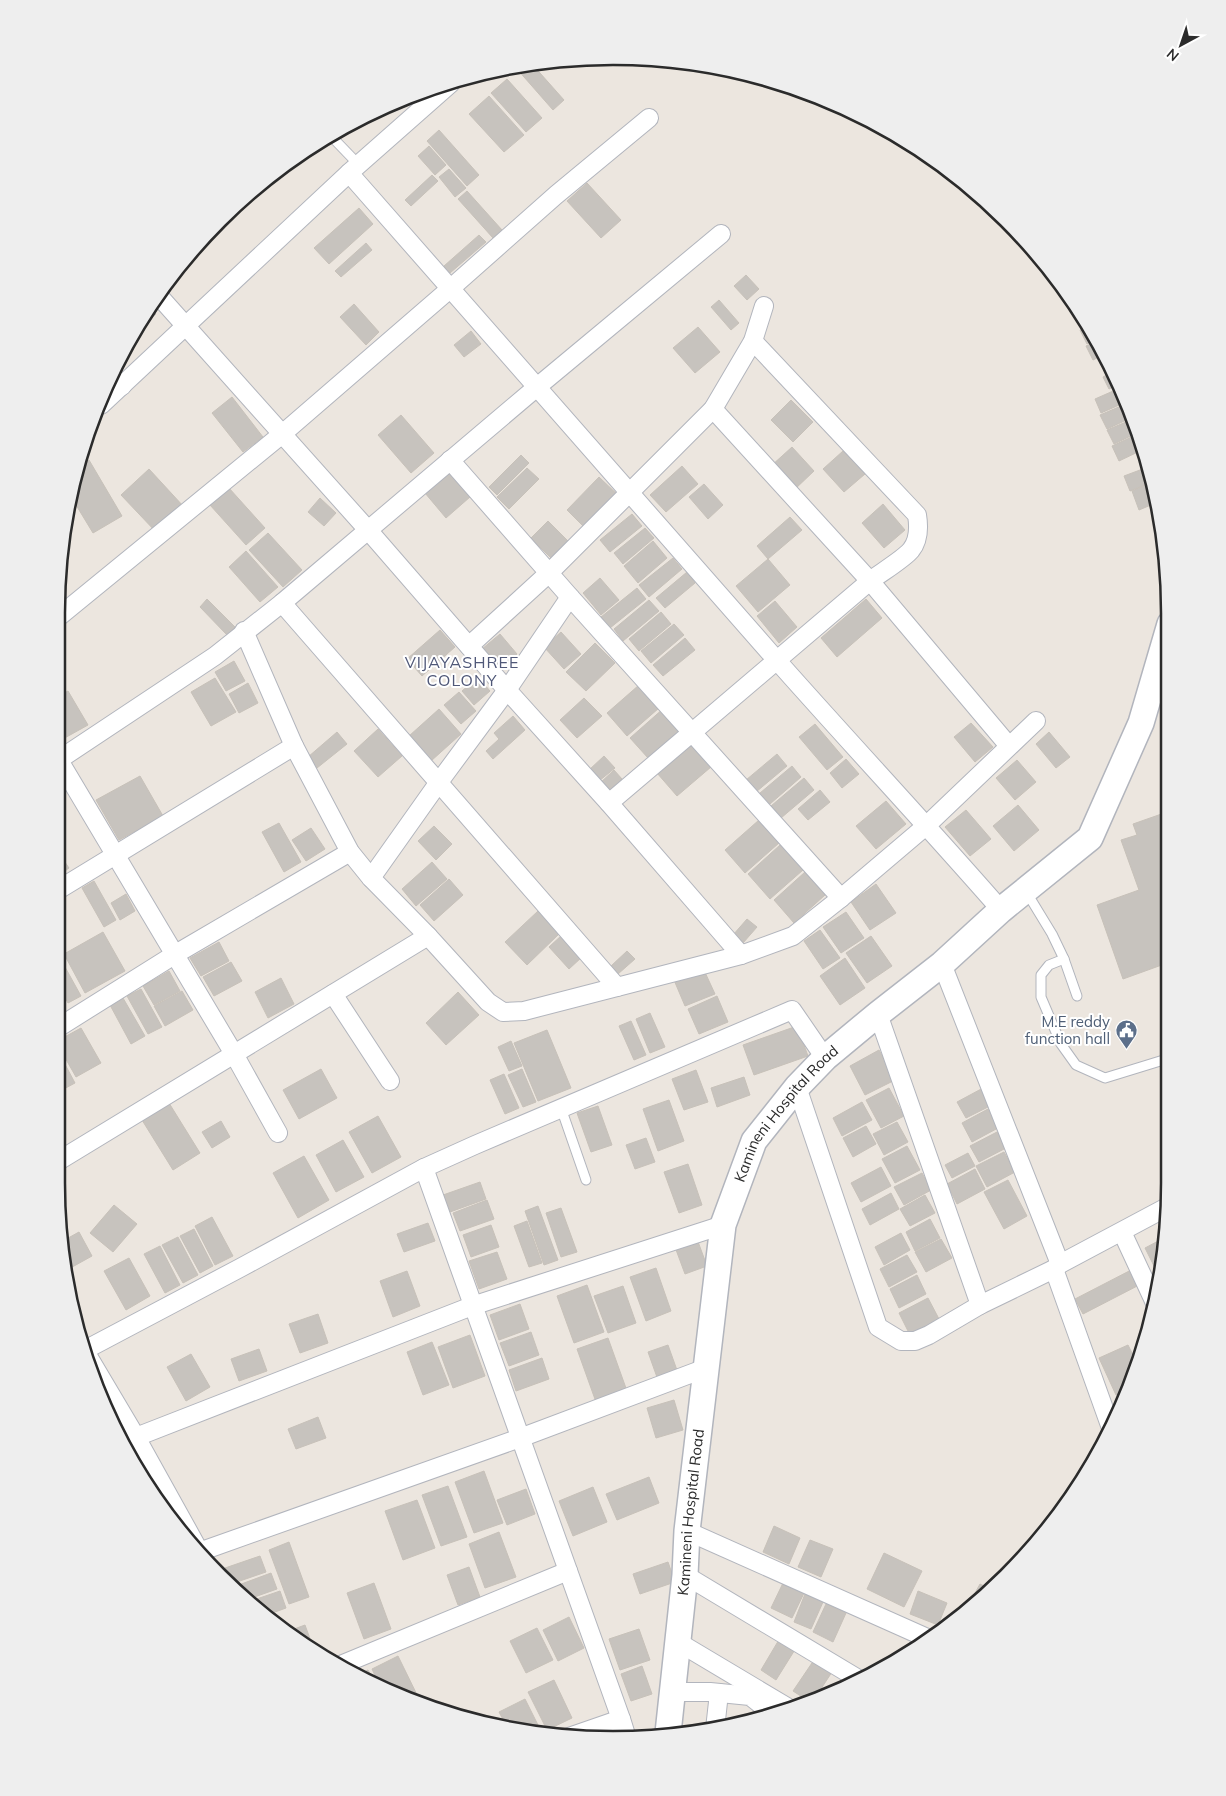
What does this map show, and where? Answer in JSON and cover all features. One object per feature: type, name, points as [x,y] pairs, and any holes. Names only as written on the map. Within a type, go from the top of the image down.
[{"type":"street","points":[[118,379],[186,325],[354,169],[439,93]]},
{"type":"street","points":[[65,612],[281,435],[556,195],[649,118]]},
{"type":"street","points":[[354,169],[451,288],[536,387],[777,660],[927,825],[1000,910]]},
{"type":"street","points":[[65,754],[214,656],[244,631],[282,604],[536,387],[721,234]]},
{"type":"street","points":[[163,300],[281,435],[368,530],[507,690],[609,802],[741,955]]},
{"type":"street","points":[[469,646],[549,574],[712,409],[754,341],[764,306]]},
{"type":"street","points":[[609,802],[870,581],[911,550],[918,535],[917,515],[754,341]]},
{"type":"street","points":[[712,409],[870,581],[1009,746]]},
{"type":"street","points":[[450,460],[549,574],[841,898]]},
{"type":"street","points":[[371,878],[507,690],[570,597]]},
{"type":"street","points":[[282,604],[617,988]]},
{"type":"street","points":[[244,631],[294,746],[350,852],[371,878],[428,936],[488,1002],[503,1012],[524,1011],[617,988],[741,955],[793,936],[927,825],[1036,721]]},
{"type":"street","name":"Kamineni Hospital Road","points":[[668,1728],[685,1575],[687,1531],[723,1225],[754,1140],[797,1087],[825,1058],[942,964],[1000,910],[1090,838],[1141,723],[1161,655]]},
{"type":"street","points":[[65,886],[294,746]]},
{"type":"street","points":[[65,771],[234,1054],[278,1133]]},
{"type":"street","points":[[65,1023],[174,955],[350,852]]},
{"type":"street","points":[[65,1157],[428,936]]},
{"type":"street","points":[[942,964],[1057,1267],[1108,1417]]},
{"type":"street","points":[[333,994],[390,1081]]},
{"type":"street","points":[[90,1345],[232,1273],[424,1168],[792,1010],[825,1058]]},
{"type":"street","points":[[878,1014],[980,1305]]},
{"type":"street","points":[[797,1087],[878,1327],[901,1341],[915,1341],[929,1335],[980,1305],[1057,1267],[1160,1211]]},
{"type":"street","points":[[424,1168],[624,1727],[603,1731]]},
{"type":"street","points":[[131,1440],[472,1306],[723,1225]]},
{"type":"street","points":[[1122,1232],[1150,1292]]},
{"type":"street","points":[[207,1550],[520,1438],[706,1368]]},
{"type":"street","points":[[113,1406],[131,1440],[178,1517]]},
{"type":"street","points":[[687,1531],[922,1636]]},
{"type":"street","points":[[347,1662],[568,1571]]},
{"type":"street","points":[[685,1575],[852,1675]]},
{"type":"street","points":[[678,1642],[782,1704]]},
{"type":"street","points":[[672,1692],[750,1696],[766,1709]]},
{"type":"street","points":[[716,1721],[719,1693]]},
{"type":"lane","points":[[334,141],[354,169]]},
{"type":"lane","points":[[1025,890],[1052,934],[1064,959],[1076,996]]},
{"type":"lane","points":[[1064,959],[1050,965],[1041,975],[1041,997],[1061,1044],[1076,1065],[1105,1078],[1161,1061]]},
{"type":"lane","points":[[561,1108],[586,1180]]},
{"type":"building","points":[[538,71],[564,100],[553,110],[521,73]]},
{"type":"building","points":[[507,79],[542,118],[526,132],[491,93]]},
{"type":"building","points":[[489,96],[524,135],[504,152],[469,114]]},
{"type":"building","points":[[439,130],[479,175],[467,186],[427,141]]},
{"type":"building","points":[[429,146],[446,165],[435,175],[418,156]]},
{"type":"building","points":[[449,169],[466,188],[455,197],[439,177]]},
{"type":"building","points":[[432,175],[438,181],[411,206],[405,200]]},
{"type":"building","points":[[587,183],[621,220],[601,238],[567,201]]},
{"type":"building","points":[[467,191],[502,230],[493,238],[458,199]]},
{"type":"building","points":[[359,208],[373,224],[329,264],[314,248]]},
{"type":"building","points":[[479,235],[486,242],[450,273],[444,266]]},
{"type":"building","points":[[366,243],[372,250],[341,277],[335,271]]},
{"type":"building","points":[[746,275],[759,289],[747,300],[734,286]]},
{"type":"building","points":[[719,300],[739,323],[731,330],[711,307]]},
{"type":"building","points":[[354,304],[379,332],[366,345],[340,317]]},
{"type":"building","points":[[698,327],[720,352],[695,373],[673,348]]},
{"type":"building","points":[[1082,329],[1090,343],[1087,344],[1080,330]]},
{"type":"building","points":[[471,331],[481,344],[464,357],[454,345]]},
{"type":"building","points":[[1091,344],[1097,358],[1093,360],[1086,346]]},
{"type":"building","points":[[1106,375],[1112,388],[1109,389],[1103,377]]},
{"type":"building","points":[[1113,391],[1120,405],[1101,413],[1095,399]]},
{"type":"building","points":[[232,397],[263,437],[243,452],[212,413]]},
{"type":"building","points":[[791,400],[813,422],[793,442],[771,420]]},
{"type":"building","points":[[1120,406],[1126,420],[1107,429],[1100,415]]},
{"type":"building","points":[[401,415],[434,453],[411,473],[378,435]]},
{"type":"building","points":[[1126,422],[1131,436],[1114,444],[1107,430]]},
{"type":"building","points":[[1132,437],[1137,453],[1119,461],[1112,446]]},
{"type":"building","points":[[792,447],[814,471],[794,490],[771,466]]},
{"type":"building","points":[[843,451],[865,474],[844,492],[823,469]]},
{"type":"building","points":[[521,455],[529,463],[497,495],[489,487]]},
{"type":"building","points":[[89,460],[122,516],[93,533],[76,505],[87,461]]},
{"type":"building","points":[[682,466],[698,484],[666,512],[650,495]]},
{"type":"building","points":[[527,468],[539,479],[509,509],[497,497]]},
{"type":"building","points":[[149,469],[184,507],[157,533],[121,495]]},
{"type":"building","points":[[1142,469],[1145,485],[1130,491],[1124,476]]},
{"type":"building","points":[[449,473],[470,497],[446,518],[425,493]]},
{"type":"building","points":[[599,477],[620,497],[587,530],[567,510]]},
{"type":"building","points":[[704,484],[723,505],[708,519],[689,497]]},
{"type":"building","points":[[1145,485],[1150,505],[1139,510],[1132,491]]},
{"type":"building","points":[[229,488],[265,528],[246,545],[210,505]]},
{"type":"building","points":[[320,498],[336,513],[324,526],[308,512]]},
{"type":"building","points":[[883,504],[905,530],[884,548],[862,523]]},
{"type":"building","points":[[632,514],[642,526],[610,552],[600,540]]},
{"type":"building","points":[[790,517],[802,530],[768,559],[757,546]]},
{"type":"building","points":[[548,521],[570,543],[553,560],[531,538]]},
{"type":"building","points":[[645,528],[654,538],[623,564],[614,553]]},
{"type":"building","points":[[268,533],[302,570],[283,587],[249,550]]},
{"type":"building","points":[[653,541],[667,558],[638,583],[624,566]]},
{"type":"building","points":[[246,551],[278,587],[260,602],[229,567]]},
{"type":"building","points":[[673,558],[682,569],[649,597],[639,585]]},
{"type":"building","points":[[768,559],[790,585],[758,612],[736,586]]},
{"type":"building","points":[[687,572],[695,583],[665,608],[656,598]]},
{"type":"building","points":[[600,578],[619,600],[601,615],[583,593]]},
{"type":"building","points":[[637,588],[646,599],[610,628],[601,617]]},
{"type":"building","points":[[207,599],[235,627],[227,635],[200,607]]},
{"type":"building","points":[[866,599],[882,618],[837,657],[821,638]]},
{"type":"building","points":[[649,600],[659,611],[623,641],[614,629]]},
{"type":"building","points":[[775,601],[797,627],[779,643],[757,616]]},
{"type":"building","points":[[661,612],[671,624],[639,651],[629,639]]},
{"type":"building","points":[[674,624],[684,635],[651,663],[641,651]]},
{"type":"building","points":[[440,630],[455,647],[422,676],[407,659]]},
{"type":"building","points":[[561,632],[581,654],[564,669],[544,647]]},
{"type":"building","points":[[500,634],[517,654],[500,670],[482,649]]},
{"type":"building","points":[[685,638],[695,650],[663,676],[653,665]]},
{"type":"building","points":[[595,643],[615,663],[586,691],[566,672]]},
{"type":"building","points":[[234,661],[245,681],[226,691],[215,672]]},
{"type":"building","points":[[478,677],[490,691],[474,705],[462,691]]},
{"type":"building","points":[[215,678],[236,712],[211,726],[191,692]]},
{"type":"building","points":[[248,683],[258,703],[239,713],[229,694]]},
{"type":"building","points":[[639,685],[659,708],[627,736],[607,713]]},
{"type":"building","points":[[68,691],[88,725],[65,738],[65,693]]},
{"type":"building","points":[[459,692],[476,711],[461,724],[444,705]]},
{"type":"building","points":[[584,698],[602,716],[577,738],[560,720]]},
{"type":"building","points":[[664,708],[682,728],[648,758],[630,738]]},
{"type":"building","points":[[439,709],[461,734],[431,761],[409,736]]},
{"type":"building","points":[[513,716],[525,730],[493,759],[486,751],[499,739],[494,733]]},
{"type":"building","points":[[971,723],[993,747],[975,762],[954,737]]},
{"type":"building","points":[[815,724],[843,757],[827,770],[799,737]]},
{"type":"building","points":[[378,729],[402,756],[378,777],[354,751]]},
{"type":"building","points":[[337,732],[347,744],[317,768],[308,757]]},
{"type":"building","points":[[1049,732],[1070,757],[1056,768],[1036,744]]},
{"type":"building","points":[[691,744],[711,767],[677,796],[657,773]]},
{"type":"building","points":[[777,754],[787,766],[756,792],[746,780]]},
{"type":"building","points":[[604,756],[615,768],[599,781],[589,770]]},
{"type":"building","points":[[846,759],[859,774],[842,788],[830,773]]},
{"type":"building","points":[[1017,760],[1036,782],[1015,800],[996,778]]},
{"type":"building","points":[[792,766],[801,777],[770,804],[760,793]]},
{"type":"building","points":[[614,770],[622,779],[606,793],[599,784]]},
{"type":"building","points":[[140,776],[163,816],[119,840],[96,800]]},
{"type":"building","points":[[804,778],[814,790],[781,818],[771,806]]},
{"type":"building","points":[[820,790],[830,802],[808,820],[798,809]]},
{"type":"building","points":[[886,801],[906,824],[876,849],[856,826]]},
{"type":"building","points":[[1018,805],[1039,830],[1014,851],[993,826]]},
{"type":"building","points":[[966,810],[991,839],[970,856],[945,827]]},
{"type":"building","points":[[1161,814],[1161,965],[1123,979],[1097,905],[1139,890],[1121,840],[1137,835],[1133,824]]},
{"type":"building","points":[[759,820],[779,843],[745,873],[725,850]]},
{"type":"building","points":[[279,823],[301,862],[284,872],[262,832]]},
{"type":"building","points":[[434,826],[452,844],[436,860],[418,841]]},
{"type":"building","points":[[311,828],[325,849],[306,861],[292,840]]},
{"type":"building","points":[[780,845],[803,870],[770,899],[748,874]]},
{"type":"building","points":[[65,862],[69,868],[65,871]]},
{"type":"building","points":[[432,862],[447,879],[416,906],[402,889]]},
{"type":"building","points":[[805,872],[825,895],[794,923],[774,900]]},
{"type":"building","points":[[449,879],[463,895],[434,921],[420,905]]},
{"type":"building","points":[[94,881],[116,920],[104,927],[82,888]]},
{"type":"building","points":[[876,884],[896,913],[870,930],[851,902]]},
{"type":"building","points":[[126,894],[135,911],[120,920],[111,903]]},
{"type":"building","points":[[538,911],[560,933],[527,965],[505,942]]},
{"type":"building","points":[[846,912],[864,938],[841,953],[823,927]]},
{"type":"building","points":[[747,919],[757,927],[743,943],[733,935]]},
{"type":"building","points":[[820,930],[840,958],[823,969],[804,941]]},
{"type":"building","points":[[103,932],[125,971],[85,993],[65,953]]},
{"type":"building","points":[[562,935],[582,957],[569,969],[549,947]]},
{"type":"building","points":[[871,936],[892,966],[867,983],[846,953]]},
{"type":"building","points":[[219,942],[229,961],[201,976],[190,958]]},
{"type":"building","points":[[627,951],[635,959],[618,974],[611,966]]},
{"type":"building","points":[[845,958],[865,988],[840,1005],[820,976]]},
{"type":"building","points":[[231,962],[242,981],[214,996],[203,977]]},
{"type":"building","points":[[65,967],[81,996],[68,1003],[65,998]]},
{"type":"building","points":[[703,968],[715,994],[685,1006],[674,980]]},
{"type":"building","points":[[169,971],[180,991],[154,1005],[143,986]]},
{"type":"building","points":[[281,978],[294,1004],[268,1018],[255,992]]},
{"type":"building","points":[[141,989],[162,1027],[148,1034],[127,996]]},
{"type":"building","points":[[182,991],[193,1010],[165,1026],[154,1006]]},
{"type":"building","points":[[458,992],[479,1015],[446,1045],[426,1023]]},
{"type":"building","points":[[717,996],[728,1022],[699,1034],[688,1009]]},
{"type":"building","points":[[123,998],[145,1036],[131,1044],[110,1005]]},
{"type":"building","points":[[650,1013],[665,1047],[650,1053],[636,1019]]},
{"type":"building","points":[[631,1021],[646,1055],[634,1060],[619,1026]]},
{"type":"building","points":[[797,1026],[808,1056],[754,1075],[743,1045]]},
{"type":"building","points":[[81,1028],[101,1063],[76,1077],[65,1058],[65,1037]]},
{"type":"building","points":[[547,1030],[571,1088],[538,1101],[514,1043]]},
{"type":"building","points":[[511,1041],[522,1066],[509,1071],[498,1047]]},
{"type":"building","points":[[879,1050],[895,1080],[865,1095],[850,1066]]},
{"type":"building","points":[[65,1064],[75,1083],[65,1088]]},
{"type":"building","points":[[321,1069],[337,1098],[299,1119],[283,1090]]},
{"type":"building","points":[[522,1069],[536,1102],[523,1107],[508,1075]]},
{"type":"building","points":[[696,1070],[708,1102],[684,1110],[672,1079]]},
{"type":"building","points":[[504,1074],[519,1108],[505,1114],[490,1080]]},
{"type":"building","points":[[744,1077],[750,1095],[717,1107],[711,1088]]},
{"type":"building","points":[[889,1088],[904,1116],[881,1128],[866,1100]]},
{"type":"building","points":[[983,1088],[992,1105],[966,1118],[957,1102]]},
{"type":"building","points":[[669,1100],[684,1141],[658,1151],[643,1109]]},
{"type":"building","points":[[862,1102],[872,1120],[842,1136],[833,1118]]},
{"type":"building","points":[[169,1103],[200,1153],[173,1170],[142,1120]]},
{"type":"building","points":[[598,1106],[612,1145],[591,1152],[577,1113]]},
{"type":"building","points":[[988,1109],[998,1128],[972,1142],[962,1123]]},
{"type":"building","points":[[378,1116],[401,1157],[372,1173],[349,1132]]},
{"type":"building","points":[[221,1121],[230,1137],[212,1148],[202,1132]]},
{"type":"building","points":[[897,1122],[908,1142],[884,1155],[873,1134]]},
{"type":"building","points":[[866,1126],[876,1144],[853,1157],[843,1138]]},
{"type":"building","points":[[997,1132],[1006,1148],[979,1162],[970,1146]]},
{"type":"building","points":[[646,1138],[655,1162],[635,1169],[626,1145]]},
{"type":"building","points":[[343,1140],[364,1177],[336,1192],[316,1155]]},
{"type":"building","points":[[907,1146],[920,1170],[895,1183],[882,1159]]},
{"type":"building","points":[[1004,1152],[1015,1172],[987,1187],[976,1166]]},
{"type":"building","points":[[968,1153],[975,1166],[952,1178],[945,1165]]},
{"type":"building","points":[[304,1156],[329,1200],[298,1218],[273,1173]]},
{"type":"building","points":[[688,1164],[702,1205],[679,1213],[664,1172]]},
{"type":"building","points":[[881,1167],[891,1186],[861,1202],[851,1183]]},
{"type":"building","points":[[975,1169],[985,1189],[957,1204],[947,1184]]},
{"type":"building","points":[[922,1173],[931,1190],[904,1205],[894,1187]]},
{"type":"building","points":[[1008,1180],[1027,1216],[1004,1229],[984,1192]]},
{"type":"building","points":[[480,1182],[486,1199],[450,1212],[443,1195]]},
{"type":"building","points":[[891,1193],[899,1209],[870,1225],[862,1209]]},
{"type":"building","points":[[925,1195],[935,1213],[910,1226],[900,1209]]},
{"type":"building","points":[[487,1200],[494,1219],[460,1231],[453,1213]]},
{"type":"building","points":[[114,1205],[137,1224],[113,1252],[90,1233]]},
{"type":"building","points":[[538,1206],[558,1260],[544,1265],[525,1211]]},
{"type":"building","points":[[561,1208],[577,1252],[561,1257],[546,1213]]},
{"type":"building","points":[[212,1217],[233,1256],[215,1265],[195,1226]]},
{"type":"building","points":[[930,1219],[940,1238],[915,1251],[906,1232]]},
{"type":"building","points":[[527,1221],[542,1263],[529,1267],[514,1226]]},
{"type":"building","points":[[428,1223],[435,1241],[404,1252],[397,1234]]},
{"type":"building","points":[[491,1225],[499,1247],[471,1257],[463,1235]]},
{"type":"building","points":[[194,1229],[213,1266],[200,1273],[180,1236]]},
{"type":"building","points":[[79,1232],[92,1256],[72,1267],[68,1238]]},
{"type":"building","points":[[901,1233],[910,1250],[884,1265],[875,1247]]},
{"type":"building","points":[[178,1237],[198,1275],[183,1283],[162,1245]]},
{"type":"building","points":[[697,1239],[707,1266],[685,1274],[675,1247]]},
{"type":"building","points":[[941,1239],[952,1258],[926,1272],[915,1252]]},
{"type":"building","points":[[1158,1241],[1154,1266],[1145,1248]]},
{"type":"building","points":[[160,1246],[180,1285],[165,1293],[144,1254]]},
{"type":"building","points":[[497,1252],[507,1279],[479,1289],[469,1261]]},
{"type":"building","points":[[907,1255],[917,1272],[889,1287],[880,1269]]},
{"type":"building","points":[[129,1258],[150,1296],[126,1310],[104,1271]]},
{"type":"building","points":[[656,1268],[671,1311],[646,1321],[630,1277]]},
{"type":"building","points":[[1135,1268],[1143,1283],[1083,1314],[1075,1299]]},
{"type":"building","points":[[407,1271],[420,1306],[393,1317],[380,1281]]},
{"type":"building","points":[[917,1275],[926,1294],[899,1308],[890,1289]]},
{"type":"building","points":[[587,1285],[604,1332],[574,1343],[557,1296]]},
{"type":"building","points":[[623,1286],[636,1323],[608,1333],[594,1296]]},
{"type":"building","points":[[928,1298],[939,1319],[910,1335],[899,1313]]},
{"type":"building","points":[[520,1304],[529,1329],[499,1340],[490,1315]]},
{"type":"building","points":[[318,1314],[328,1343],[300,1353],[289,1324]]},
{"type":"building","points":[[531,1332],[539,1355],[509,1366],[500,1343]]},
{"type":"building","points":[[470,1335],[485,1376],[453,1388],[438,1347]]},
{"type":"building","points":[[608,1338],[627,1391],[596,1402],[577,1349]]},
{"type":"building","points":[[432,1342],[449,1385],[423,1395],[407,1352]]},
{"type":"building","points":[[668,1345],[678,1373],[658,1380],[648,1352]]},
{"type":"building","points":[[1128,1345],[1133,1355],[1119,1394],[1116,1395],[1099,1358]]},
{"type":"building","points":[[259,1349],[267,1371],[239,1381],[231,1359]]},
{"type":"building","points":[[191,1354],[210,1387],[186,1401],[167,1367]]},
{"type":"building","points":[[542,1358],[549,1379],[516,1391],[509,1370]]},
{"type":"building","points":[[674,1400],[683,1430],[656,1438],[647,1408]]},
{"type":"building","points":[[318,1417],[326,1438],[296,1449],[288,1429]]},
{"type":"building","points":[[484,1471],[503,1523],[474,1533],[455,1482]]},
{"type":"building","points":[[649,1477],[659,1503],[617,1520],[606,1494]]},
{"type":"building","points":[[448,1486],[467,1537],[441,1546],[422,1495]]},
{"type":"building","points":[[593,1487],[607,1522],[573,1536],[559,1501]]},
{"type":"building","points":[[526,1489],[535,1514],[507,1525],[497,1500]]},
{"type":"building","points":[[417,1500],[435,1548],[403,1560],[385,1511]]},
{"type":"building","points":[[774,1526],[800,1538],[789,1564],[763,1552]]},
{"type":"building","points":[[499,1532],[516,1577],[485,1588],[469,1544]]},
{"type":"building","points":[[810,1540],[833,1549],[821,1577],[798,1567]]},
{"type":"building","points":[[289,1542],[309,1597],[289,1604],[269,1550]]},
{"type":"building","points":[[884,1553],[922,1571],[904,1607],[867,1589]]},
{"type":"building","points":[[260,1556],[266,1572],[238,1582],[225,1568]]},
{"type":"building","points":[[668,1562],[675,1582],[640,1594],[633,1574]]},
{"type":"building","points":[[469,1567],[480,1597],[458,1605],[447,1575]]},
{"type":"building","points":[[271,1573],[277,1589],[254,1597],[241,1584]]},
{"type":"building","points":[[784,1581],[805,1591],[792,1618],[771,1608]]},
{"type":"building","points":[[374,1583],[391,1629],[364,1639],[347,1593]]},
{"type":"building","points":[[980,1584],[984,1586],[974,1595]]},
{"type":"building","points":[[280,1591],[286,1608],[273,1613],[257,1599]]},
{"type":"building","points":[[918,1591],[947,1603],[937,1625],[910,1614]]},
{"type":"building","points":[[805,1594],[823,1602],[811,1629],[794,1622]]},
{"type":"building","points":[[826,1604],[846,1613],[833,1642],[813,1632]]},
{"type":"building","points":[[569,1617],[584,1648],[558,1661],[543,1630]]},
{"type":"building","points":[[305,1625],[310,1640],[309,1639],[295,1629]]},
{"type":"building","points":[[537,1628],[553,1660],[526,1673],[510,1641]]},
{"type":"building","points":[[639,1629],[650,1660],[620,1670],[609,1639]]},
{"type":"building","points":[[780,1638],[796,1648],[776,1680],[761,1670]]},
{"type":"building","points":[[398,1656],[417,1694],[375,1676],[372,1669]]},
{"type":"building","points":[[814,1660],[832,1672],[820,1690],[802,1697],[793,1691]]},
{"type":"building","points":[[642,1666],[652,1694],[631,1701],[621,1674]]},
{"type":"building","points":[[554,1680],[572,1718],[553,1727],[545,1726],[528,1692]]},
{"type":"building","points":[[525,1699],[538,1726],[503,1719],[499,1712]]},
{"type":"place","name":"M.E reddy function hall","points":[[1126,1050]]},
{"type":"district","name":"VIJAYASHREE COLONY","points":[[462,671]]}]
